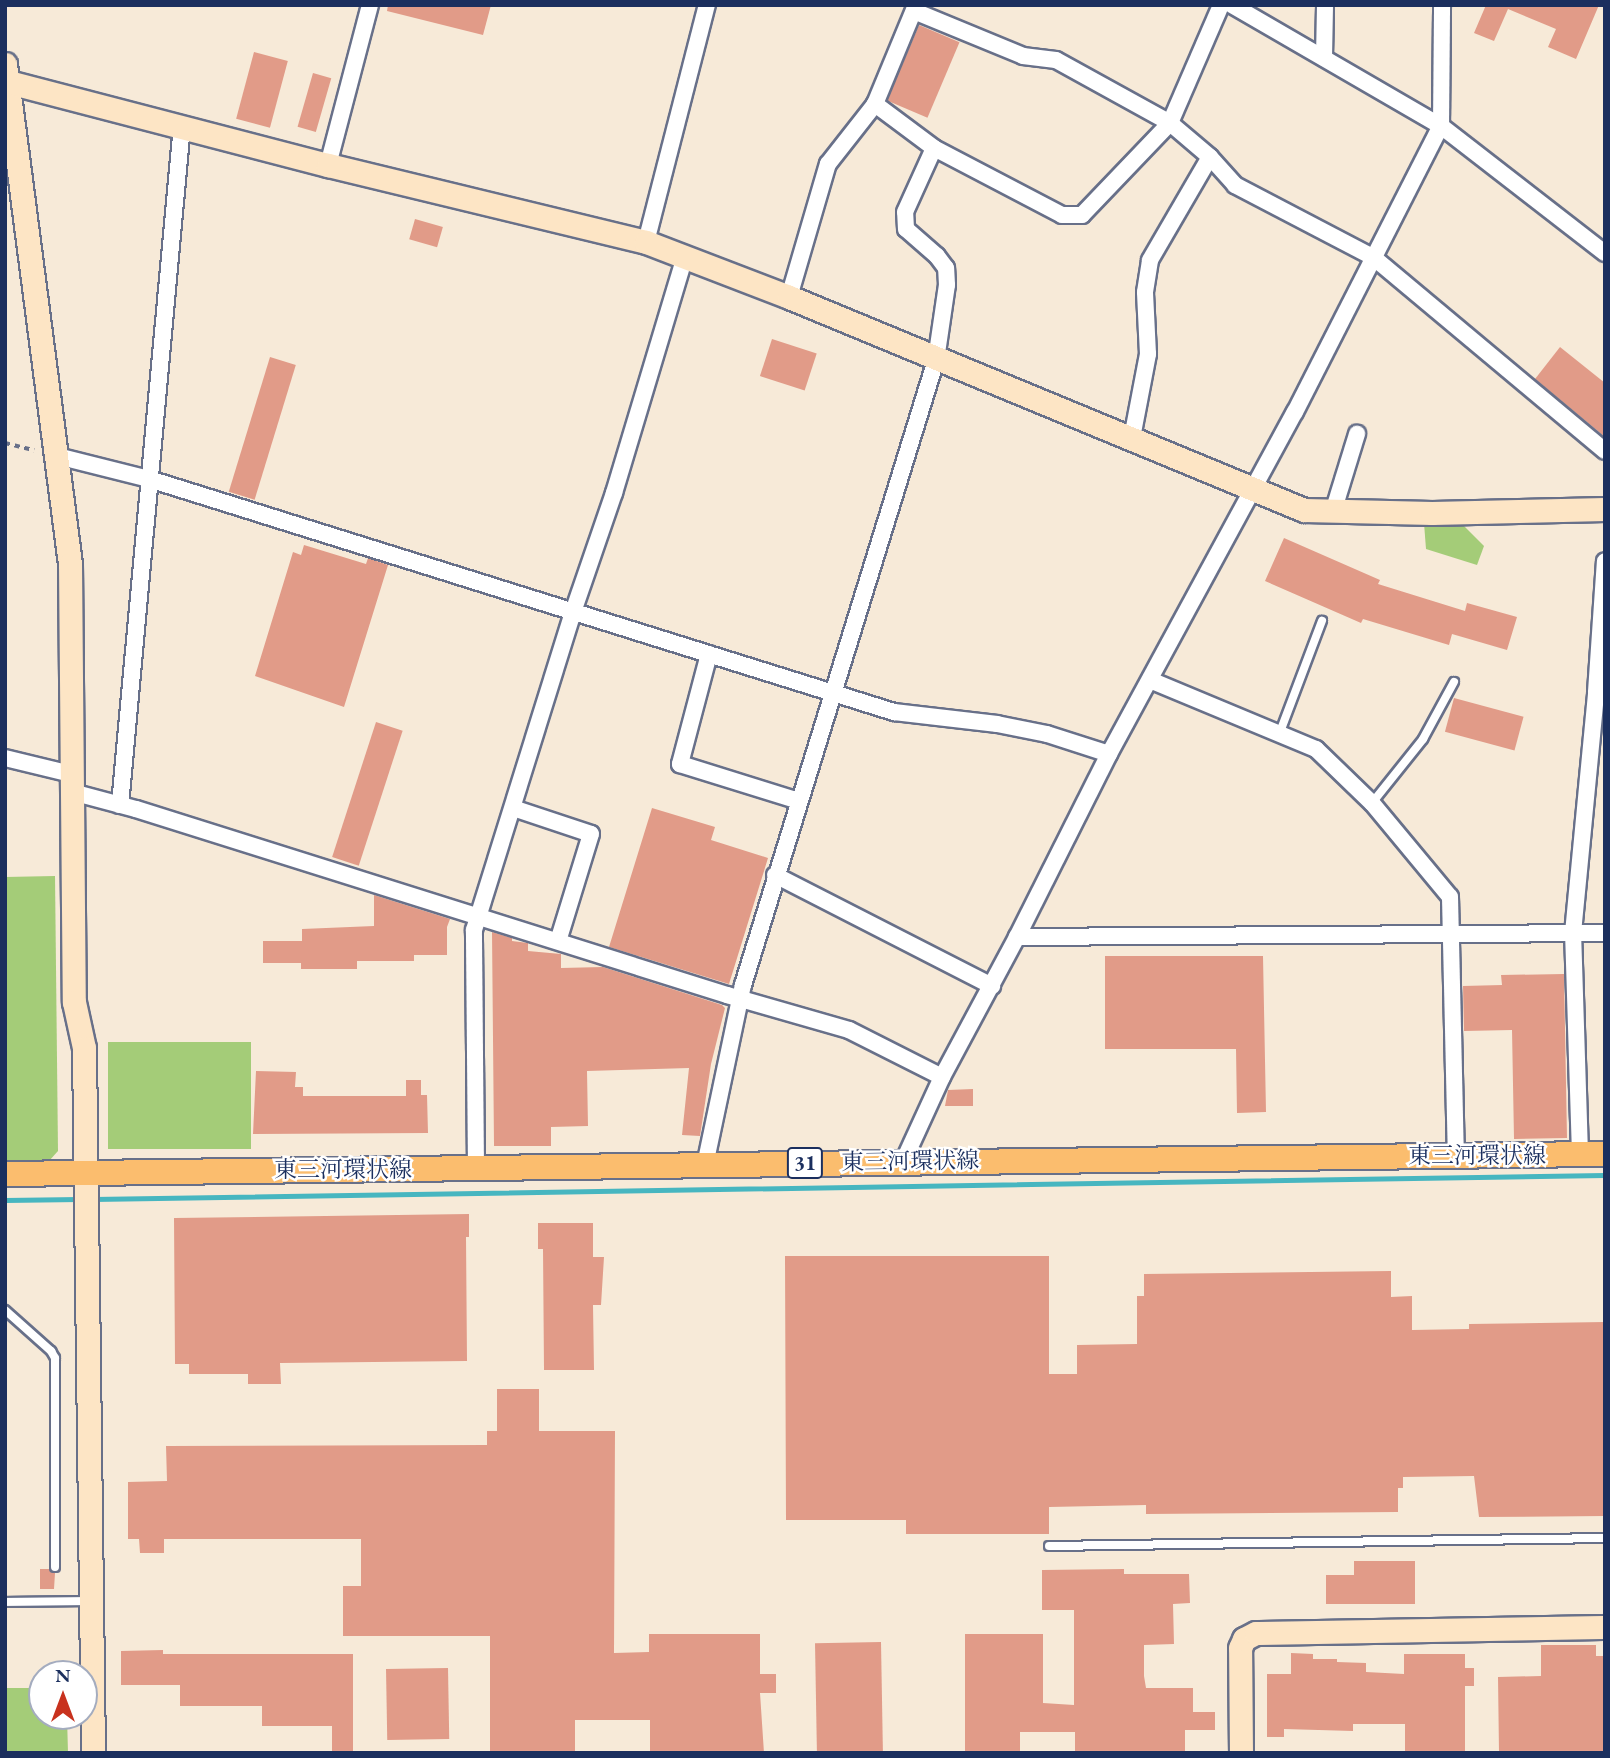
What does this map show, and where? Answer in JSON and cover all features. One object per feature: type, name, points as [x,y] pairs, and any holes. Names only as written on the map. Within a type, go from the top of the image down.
[{"type":"main road","name":"東三河環状線","points":[[5,1174],[904,1160],[1605,1154]]},
{"type":"street","points":[[328,165],[370,5]]},
{"type":"street","points":[[646,242],[707,5]]},
{"type":"street","points":[[875,104],[934,148],[1062,215],[1082,215],[1170,123],[1221,5]]},
{"type":"street","points":[[1232,5],[1441,125],[1605,253]]},
{"type":"street","points":[[1324,58],[1325,5]]},
{"type":"street","points":[[904,1160],[942,1077],[992,986],[1109,754],[1295,412],[1441,125],[1442,5]]},
{"type":"street","points":[[789,298],[828,164],[875,104],[915,8],[1023,55],[1056,61],[1170,123],[1210,158],[1235,185],[1373,257],[1605,451]]},
{"type":"street","points":[[93,1753],[84,1048],[74,1002],[70,564],[6,75],[328,165],[646,242],[1304,510],[1605,509]]},
{"type":"street","points":[[120,805],[182,125]]},
{"type":"street","points":[[705,1165],[740,998],[775,875],[834,695],[936,360],[947,285],[946,268],[937,256],[906,229],[905,212],[934,148]]},
{"type":"street","points":[[1132,438],[1147,354],[1145,292],[1150,260],[1210,158]]},
{"type":"street","points":[[476,1168],[474,930],[573,612],[614,493],[685,256]]},
{"type":"street","points":[[1333,512],[1357,434]]},
{"type":"street","points":[[57,456],[149,478],[894,712],[997,724],[1046,734],[1109,754]]},
{"type":"street","points":[[1580,1154],[1573,933],[1597,692],[1605,561]]},
{"type":"street","points":[[709,654],[680,764],[799,801]]},
{"type":"street","points":[[1150,680],[1316,749],[1372,803],[1450,897],[1456,1154]]},
{"type":"street","points":[[5,758],[120,805],[849,1030],[942,1077]]},
{"type":"street","points":[[513,808],[591,834],[558,941]]},
{"type":"street","points":[[775,875],[992,986]]},
{"type":"street","points":[[1017,937],[1605,933]]},
{"type":"street","points":[[1241,1753],[1240,1648],[1244,1639],[1256,1633],[1605,1628]]},
{"type":"lane","points":[[1280,732],[1322,621]]},
{"type":"lane","points":[[1372,803],[1423,739],[1454,682]]},
{"type":"lane","points":[[5,1310],[51,1350],[55,1358],[55,1567]]},
{"type":"lane","points":[[1049,1546],[1605,1538]]},
{"type":"lane","points":[[5,1602],[91,1601]]},
{"type":"path","points":[[5,443],[57,456]]},
{"type":"green space","points":[[1424,523],[1461,523],[1484,546],[1477,565],[1426,549]]},
{"type":"green space","points":[[55,876],[58,1151],[49,1161],[5,1162],[5,877]]},
{"type":"green space","points":[[108,1042],[251,1042],[251,1149],[108,1149]]},
{"type":"green space","points":[[5,1688],[28,1688],[28,1730],[67,1730],[68,1753],[5,1753]]},
{"type":"building","points":[[388,5],[491,5],[483,35],[387,11]]},
{"type":"building","points":[[1486,5],[1599,5],[1576,59],[1548,47],[1556,29],[1508,9],[1494,41],[1474,33]]},
{"type":"building","points":[[919,25],[960,42],[927,118],[887,100]]},
{"type":"building","points":[[254,52],[288,61],[270,128],[236,119]]},
{"type":"building","points":[[313,73],[331,78],[316,132],[298,127]]},
{"type":"building","points":[[415,219],[443,227],[437,247],[409,239]]},
{"type":"building","points":[[772,339],[817,354],[805,391],[760,376]]},
{"type":"building","points":[[1560,347],[1605,383],[1605,437],[1535,379]]},
{"type":"building","points":[[270,357],[296,365],[255,500],[229,492]]},
{"type":"building","points":[[1284,538],[1380,580],[1378,584],[1465,611],[1467,603],[1517,617],[1507,650],[1452,634],[1449,645],[1363,619],[1361,623],[1265,581]]},
{"type":"building","points":[[304,545],[366,564],[368,558],[388,565],[344,707],[255,676],[293,552],[301,555]]},
{"type":"building","points":[[1454,698],[1524,717],[1514,750],[1445,732]]},
{"type":"building","points":[[376,722],[403,731],[359,866],[332,857]]},
{"type":"building","points":[[652,808],[715,827],[711,840],[768,858],[729,984],[609,947]]},
{"type":"building","points":[[374,895],[450,919],[447,927],[447,955],[414,955],[414,961],[357,961],[357,969],[301,969],[301,963],[263,963],[263,941],[302,941],[302,929],[374,926]]},
{"type":"building","points":[[492,932],[512,938],[512,941],[528,943],[528,951],[561,954],[561,968],[603,967],[722,1005],[725,1008],[711,1064],[700,1136],[682,1135],[689,1068],[587,1071],[588,1126],[551,1127],[551,1146],[494,1146]]},
{"type":"building","points":[[1105,956],[1263,956],[1266,1112],[1237,1113],[1236,1049],[1105,1049]]},
{"type":"building","points":[[1564,974],[1567,1138],[1514,1139],[1512,1030],[1464,1031],[1463,986],[1502,985],[1501,975]]},
{"type":"building","points":[[256,1071],[296,1072],[295,1087],[303,1087],[303,1096],[406,1096],[406,1080],[421,1080],[421,1095],[427,1095],[428,1133],[253,1134]]},
{"type":"building","points":[[973,1089],[973,1106],[945,1106],[948,1090]]},
{"type":"building","points":[[469,1214],[469,1237],[466,1237],[467,1361],[280,1363],[281,1384],[248,1384],[248,1374],[189,1374],[189,1364],[175,1364],[174,1218]]},
{"type":"building","points":[[538,1223],[593,1223],[593,1257],[604,1257],[601,1305],[593,1305],[594,1370],[544,1370],[543,1249],[538,1249]]},
{"type":"building","points":[[785,1256],[1049,1256],[1049,1374],[1077,1374],[1077,1345],[1137,1344],[1137,1296],[1144,1296],[1144,1274],[1391,1271],[1391,1297],[1412,1296],[1412,1330],[1469,1329],[1469,1324],[1605,1322],[1605,1516],[1479,1517],[1474,1476],[1403,1477],[1403,1488],[1398,1488],[1398,1512],[1146,1514],[1146,1505],[1049,1507],[1049,1534],[906,1534],[906,1520],[786,1520]]},
{"type":"building","points":[[497,1389],[539,1389],[539,1431],[615,1431],[614,1653],[649,1652],[649,1634],[760,1634],[760,1674],[776,1674],[776,1693],[760,1693],[764,1753],[650,1753],[650,1720],[575,1720],[575,1753],[490,1753],[490,1636],[343,1636],[343,1586],[361,1586],[361,1539],[164,1539],[164,1553],[140,1553],[139,1539],[128,1539],[128,1482],[167,1481],[166,1446],[487,1445],[487,1431],[497,1431]]},
{"type":"building","points":[[1354,1561],[1415,1561],[1415,1604],[1326,1604],[1326,1575],[1354,1575]]},
{"type":"building","points":[[40,1569],[49,1569],[55,1573],[54,1589],[40,1589]]},
{"type":"building","points":[[1124,1569],[1124,1574],[1189,1574],[1190,1603],[1173,1604],[1174,1644],[1144,1645],[1146,1688],[1193,1688],[1193,1712],[1215,1712],[1215,1730],[1185,1730],[1185,1753],[1075,1753],[1075,1732],[1020,1732],[1020,1753],[965,1753],[965,1634],[1043,1634],[1043,1703],[1074,1705],[1074,1610],[1042,1610],[1042,1570]]},
{"type":"building","points":[[881,1642],[883,1753],[817,1753],[815,1643]]},
{"type":"building","points":[[1541,1645],[1596,1645],[1596,1656],[1605,1656],[1605,1753],[1499,1753],[1498,1677],[1541,1676]]},
{"type":"building","points":[[163,1650],[163,1654],[353,1654],[353,1753],[332,1753],[332,1726],[262,1726],[262,1706],[180,1706],[180,1685],[121,1685],[121,1651]]},
{"type":"building","points":[[1291,1653],[1313,1654],[1313,1659],[1366,1663],[1366,1672],[1404,1674],[1404,1654],[1465,1654],[1465,1668],[1474,1668],[1474,1686],[1465,1686],[1465,1753],[1405,1753],[1405,1724],[1353,1724],[1353,1731],[1284,1729],[1284,1737],[1267,1737],[1267,1674],[1291,1674]]},
{"type":"building","points":[[448,1668],[449,1739],[387,1740],[386,1669]]},
{"type":"waterway","points":[[93,1199],[1605,1175]]},
{"type":"waterway","points":[[5,1200],[79,1199]]}]
